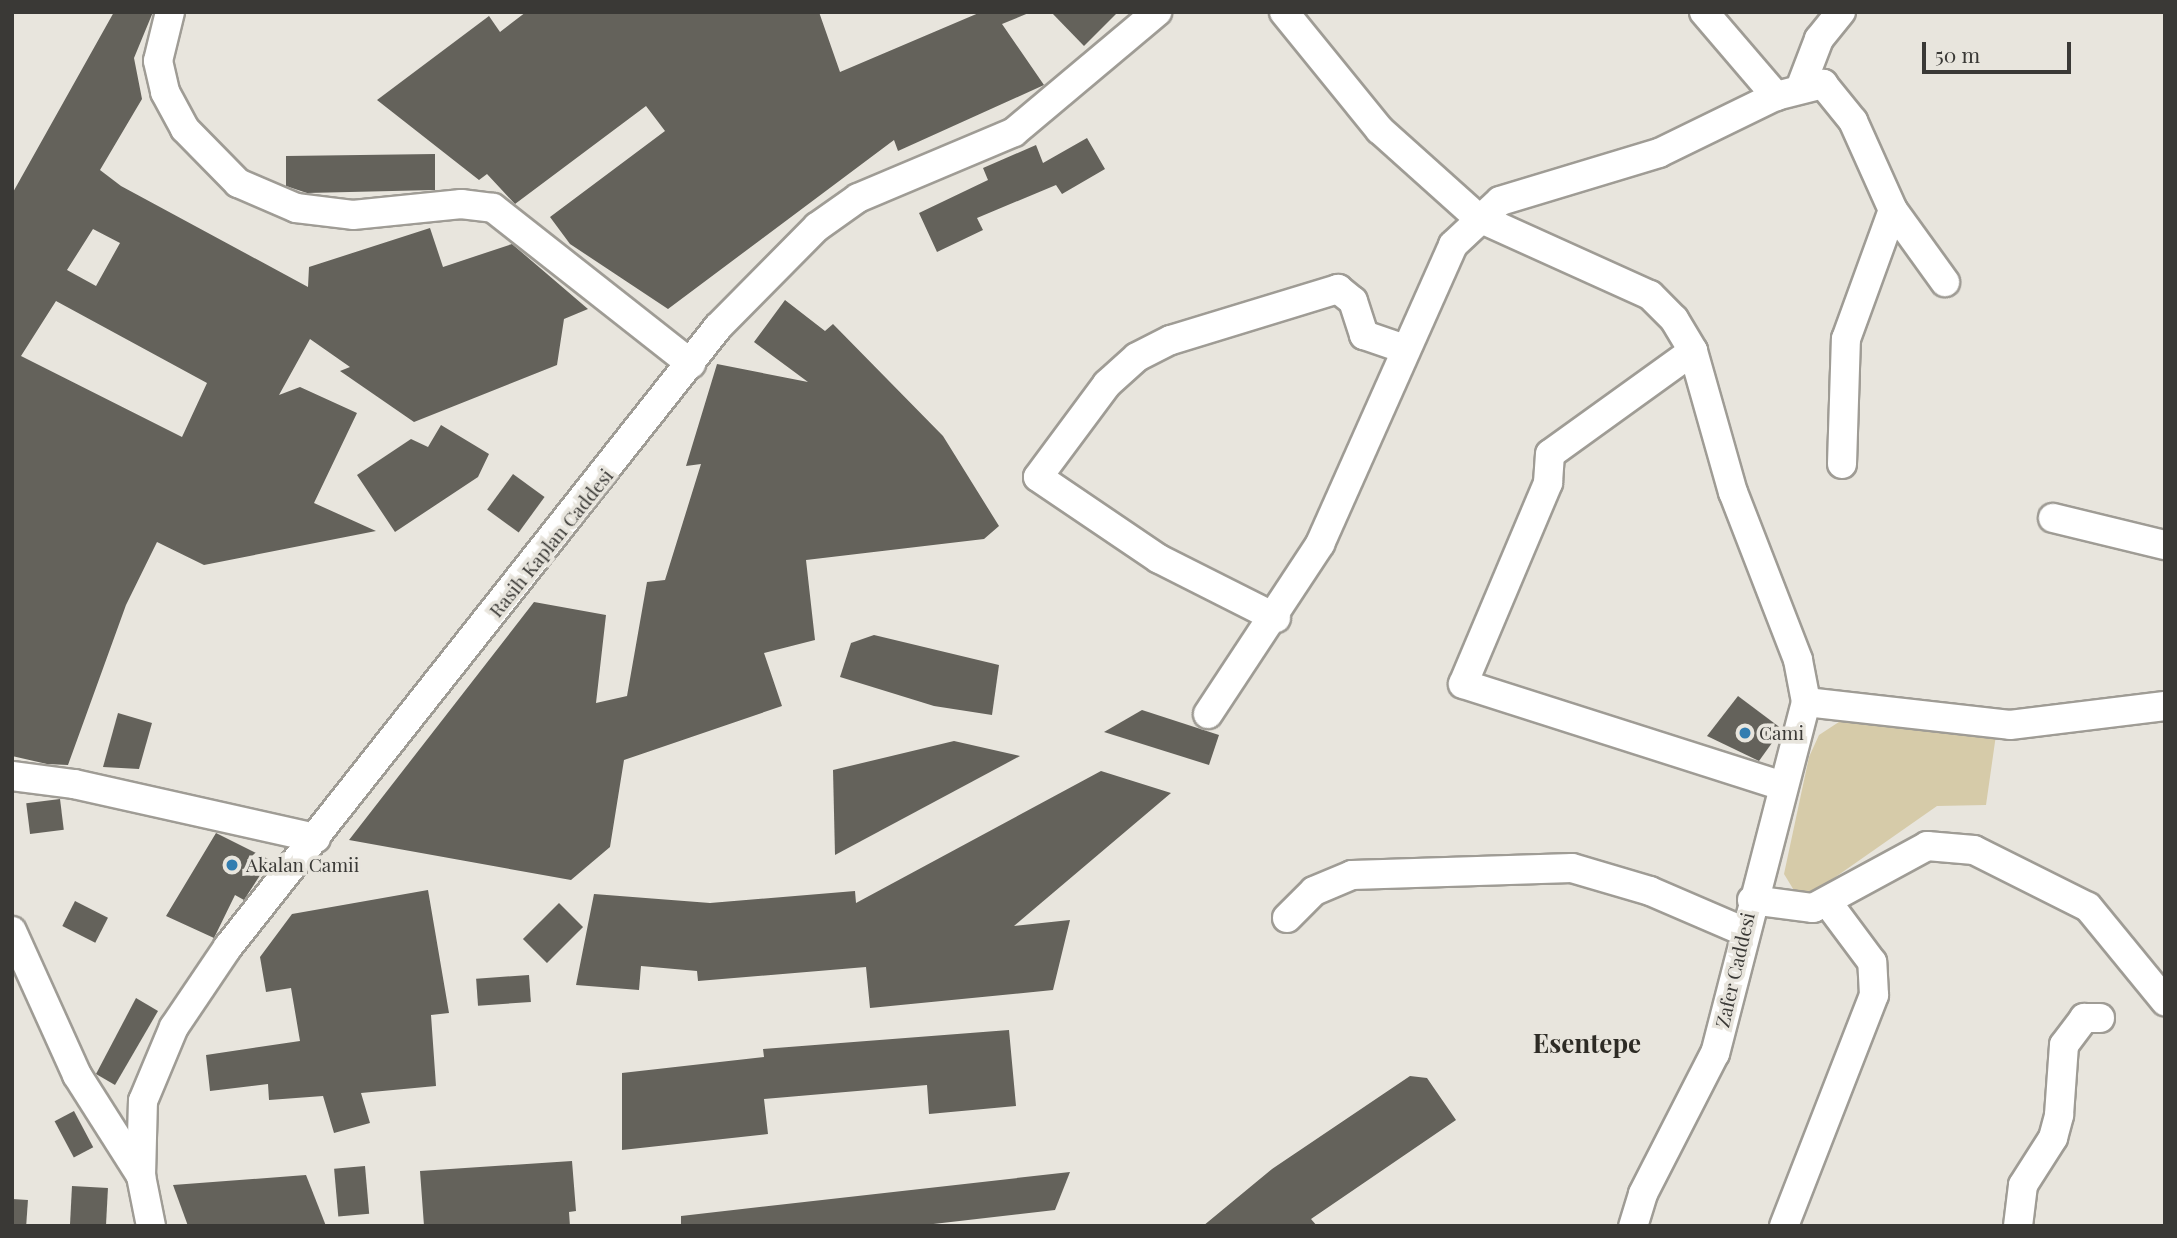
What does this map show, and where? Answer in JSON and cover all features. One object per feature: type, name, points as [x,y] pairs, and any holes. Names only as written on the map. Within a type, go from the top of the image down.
[{"type":"street","points":[[170,12],[158,61],[165,92],[185,128],[238,183],[296,208],[353,215],[461,204],[493,208],[691,364]]},
{"type":"street","name":"Rasih Kaplan Caddesi","points":[[151,1226],[141,1176],[143,1101],[174,1027],[228,947],[691,364],[817,227],[858,198],[1014,132],[1157,12]]},
{"type":"street","points":[[1284,12],[1380,130],[1477,217],[1650,295],[1693,351],[1734,492],[1798,660],[1806,702],[2011,724],[2165,706]]},
{"type":"street","points":[[1704,12],[1788,91]]},
{"type":"street","points":[[1788,91],[1819,39],[1841,12]]},
{"type":"street","points":[[1208,714],[1276,618],[1320,544],[1402,348],[1453,245],[1477,217],[1500,201],[1659,153],[1788,91],[1823,84],[1837,97],[1893,209],[1945,282]]},
{"type":"street","points":[[1842,464],[1846,340],[1893,209]]},
{"type":"street","points":[[1276,618],[1148,553],[1038,477],[1107,384],[1171,340],[1338,289],[1353,301],[1364,335],[1402,348]]},
{"type":"street","points":[[1693,351],[1550,454],[1548,483],[1463,684],[1783,786]]},
{"type":"street","points":[[2053,518],[2165,545]]},
{"type":"street","name":"Zafer Caddesi","points":[[1633,1226],[1643,1194],[1715,1053],[1752,900],[1806,702]]},
{"type":"street","points":[[12,776],[74,783],[316,838]]},
{"type":"street","points":[[1752,900],[1813,908],[1828,903],[1927,846],[1974,850],[2088,907],[2165,1001]]},
{"type":"street","points":[[1287,918],[1314,891],[1352,875],[1572,868],[1650,891],[1745,932]]},
{"type":"street","points":[[1784,1226],[1874,995],[1872,962],[1828,903]]},
{"type":"street","points":[[12,931],[77,1075],[141,1176]]},
{"type":"street","points":[[2018,1226],[2023,1185],[2053,1138],[2059,1115],[2064,1045],[2084,1018],[2100,1018]]},
{"type":"shaded area","points":[[1845,718],[1996,735],[1986,805],[1937,806],[1814,892],[1795,892],[1784,874],[1809,757],[1819,735]]},
{"type":"building","points":[[114,12],[153,12],[134,58],[142,99],[100,170],[121,186],[308,287],[309,267],[430,228],[443,267],[512,244],[588,309],[564,319],[557,365],[414,422],[340,371],[350,367],[310,339],[279,395],[300,387],[357,413],[314,503],[376,531],[204,565],[157,542],[126,605],[68,765],[47,764],[12,756],[12,194]],"holes":[[[93,229],[120,243],[96,286],[67,270]],[[56,301],[207,383],[182,437],[21,356]]]},
{"type":"building","points":[[526,12],[819,12],[840,72],[981,12],[1031,12],[1002,24],[1044,85],[898,151],[894,140],[668,309],[570,244],[550,217],[665,131],[646,106],[515,204],[487,174],[479,180],[377,100],[489,16],[500,32]]},
{"type":"building","points":[[1051,12],[1118,12],[1084,46]]},
{"type":"building","points":[[1087,138],[1105,169],[1062,194],[1056,185],[977,218],[983,230],[937,252],[919,213],[988,180],[983,168],[1036,145],[1043,163]]},
{"type":"building","points":[[435,154],[435,190],[307,193],[286,186],[286,156]]},
{"type":"building","points":[[785,300],[825,331],[833,324],[943,436],[999,526],[984,539],[806,560],[815,640],[764,653],[782,706],[624,760],[610,847],[571,880],[349,840],[534,602],[606,615],[596,703],[627,696],[647,582],[665,580],[701,464],[686,466],[717,364],[808,382],[754,342]]},
{"type":"building","points":[[441,425],[489,454],[478,477],[395,532],[357,475],[411,439],[428,447]]},
{"type":"building","points":[[513,474],[545,497],[519,533],[487,510]]},
{"type":"building","points":[[874,635],[999,665],[992,715],[934,706],[840,677],[851,643]]},
{"type":"building","name":"Cami","points":[[1738,696],[1782,729],[1759,761],[1707,736]]},
{"type":"building","points":[[1142,710],[1219,735],[1209,765],[1104,732]]},
{"type":"building","points":[[118,713],[152,723],[139,769],[103,767]]},
{"type":"building","points":[[954,741],[1020,756],[835,855],[833,770]]},
{"type":"building","points":[[1101,771],[1171,793],[1014,926],[1070,920],[1053,990],[870,1008],[866,967],[698,981],[697,971],[641,966],[639,990],[576,985],[594,894],[710,903],[855,891],[856,903]]},
{"type":"building","points":[[60,799],[64,830],[30,834],[26,803]]},
{"type":"building","points":[[216,833],[270,860],[244,900],[235,895],[214,938],[166,916]]},
{"type":"building","points":[[428,890],[449,1013],[431,1015],[436,1086],[361,1093],[370,1123],[334,1133],[323,1096],[269,1100],[268,1084],[210,1091],[206,1055],[300,1041],[291,988],[266,992],[260,957],[292,914]]},
{"type":"building","points":[[75,901],[108,918],[95,943],[62,926]]},
{"type":"building","points":[[559,903],[583,927],[547,963],[523,939]]},
{"type":"building","points":[[529,975],[531,1002],[478,1006],[476,979]]},
{"type":"building","points":[[136,998],[158,1011],[115,1085],[96,1074]]},
{"type":"building","points":[[1009,1030],[1016,1106],[929,1114],[927,1085],[764,1099],[768,1134],[622,1150],[622,1073],[764,1057],[763,1049]]},
{"type":"building","points":[[1410,1076],[1427,1078],[1456,1120],[1311,1219],[1317,1226],[1203,1226],[1272,1169]]},
{"type":"building","points":[[74,1111],[93,1147],[74,1158],[55,1121]]},
{"type":"building","points":[[572,1161],[576,1211],[569,1212],[570,1226],[424,1226],[420,1171]]},
{"type":"building","points":[[365,1166],[369,1214],[338,1217],[334,1169]]},
{"type":"building","points":[[1070,1172],[1055,1210],[916,1226],[681,1226],[681,1216]]},
{"type":"building","points":[[306,1175],[326,1226],[188,1226],[173,1185]]},
{"type":"building","points":[[72,1186],[108,1188],[106,1226],[70,1226]]},
{"type":"building","points":[[12,1199],[28,1200],[26,1226],[12,1226]]},
{"type":"place","name":"Cami","points":[[1745,733]]},
{"type":"place","name":"Akalan Camii","points":[[232,865]]},
{"type":"district","name":"Esentepe","points":[[1587,1043]]}]
